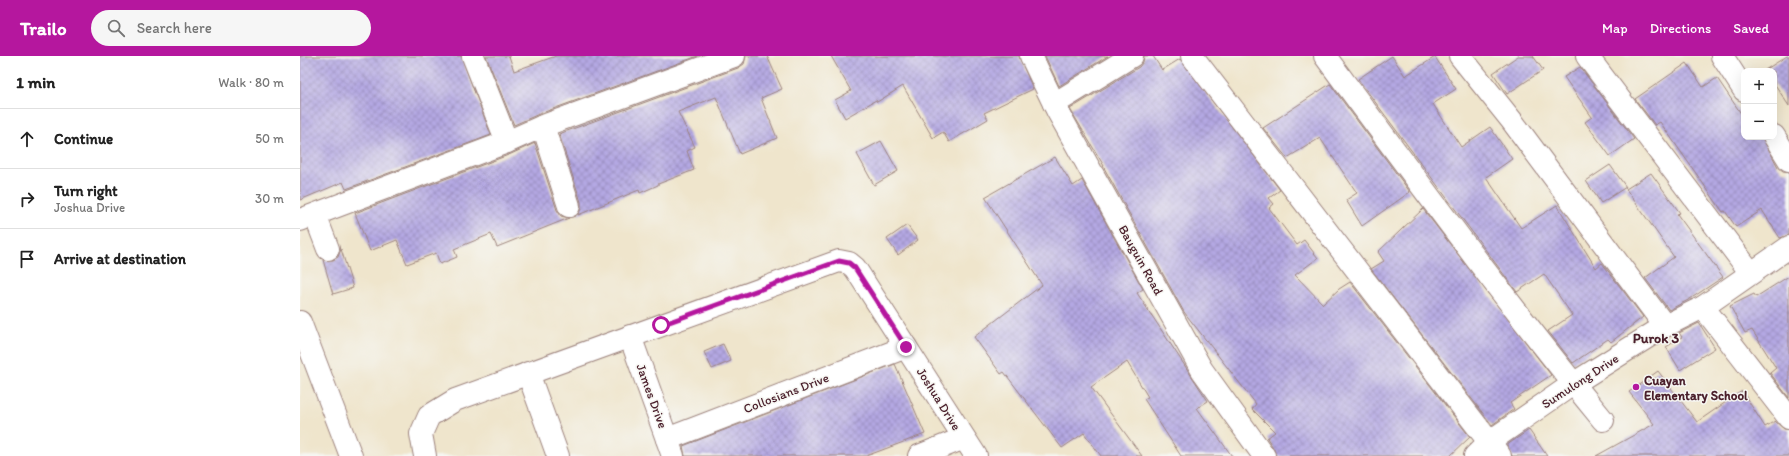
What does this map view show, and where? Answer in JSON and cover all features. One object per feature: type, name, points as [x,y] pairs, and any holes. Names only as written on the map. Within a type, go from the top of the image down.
[{"type":"street","points":[[473,56],[507,142]]},
{"type":"street","points":[[328,249],[307,217],[507,142],[543,126],[734,56]]},
{"type":"street","name":"Bauguin Road","points":[[1031,56],[1054,104],[1202,370],[1264,456]]},
{"type":"street","points":[[1054,104],[1132,56]]},
{"type":"street","points":[[1192,56],[1488,451]]},
{"type":"street","points":[[1325,56],[1414,176],[1573,384],[1603,420]]},
{"type":"street","points":[[1460,56],[1512,122],[1665,326]]},
{"type":"street","points":[[1587,56],[1751,273]]},
{"type":"street","points":[[1722,56],[1741,85]]},
{"type":"street","points":[[543,126],[569,206]]},
{"type":"street","points":[[1776,140],[1789,160]]},
{"type":"street","name":"Sumulong Drive","points":[[1488,451],[1573,384],[1665,326],[1703,307],[1789,247]]},
{"type":"street","name":"Joshua Drive","points":[[630,336],[839,261],[849,263],[855,268],[976,456]]},
{"type":"street","points":[[1703,307],[1789,418]]},
{"type":"street","points":[[300,322],[351,456]]},
{"type":"street","points":[[425,456],[421,434],[429,416],[455,400],[630,336]]},
{"type":"street","name":"James Drive","points":[[630,336],[670,447]]},
{"type":"street","name":"Collosians Drive","points":[[670,447],[906,347]]},
{"type":"street","points":[[528,373],[558,456]]},
{"type":"street","points":[[920,456],[964,438]]},
{"type":"building","points":[[300,56],[461,56],[491,135],[346,189],[343,182],[300,200]]},
{"type":"building","points":[[486,56],[509,56],[514,71],[556,56],[698,56],[539,114],[514,125]]},
{"type":"building","points":[[746,56],[767,56],[782,89],[761,98],[777,138],[740,154],[716,97],[678,112],[695,147],[687,151],[694,170],[658,184],[640,193],[639,190],[578,215],[581,209],[581,202],[559,134],[738,68],[744,64]]},
{"type":"building","points":[[831,56],[1019,56],[1033,89],[984,113],[988,119],[949,142],[943,132],[933,138],[903,86],[877,102],[876,100],[845,118],[835,100],[851,91]]},
{"type":"building","points":[[1045,56],[1108,56],[1059,86]]},
{"type":"building","points":[[1144,56],[1153,56],[1162,70],[1180,59],[1280,190],[1269,198],[1274,204],[1269,208],[1297,245],[1304,240],[1318,258],[1295,275],[1323,304],[1339,289],[1350,282],[1470,437],[1450,456],[1276,456],[1274,449],[1267,438],[1275,432],[1252,409],[1256,404],[1184,312],[1104,166],[1070,109],[1139,67],[1143,62]]},
{"type":"building","points":[[1392,56],[1405,76],[1435,57],[1456,89],[1433,104],[1461,147],[1490,127],[1512,159],[1486,177],[1521,228],[1557,205],[1596,268],[1602,263],[1643,317],[1611,342],[1608,339],[1573,363],[1548,331],[1572,315],[1544,274],[1517,292],[1358,79]]},
{"type":"building","points":[[1518,56],[1533,56],[1543,70],[1507,94],[1493,73]]},
{"type":"building","points":[[1789,56],[1789,106],[1777,88],[1777,68],[1768,68]]},
{"type":"building","points":[[1687,63],[1703,87],[1717,78],[1741,114],[1741,140],[1764,140],[1778,167],[1783,171],[1789,172],[1789,235],[1780,238],[1762,210],[1736,227],[1725,211],[1723,212],[1660,122],[1655,125],[1635,99]]},
{"type":"building","points":[[1580,67],[1634,139],[1610,156],[1585,122],[1592,117],[1564,77]]},
{"type":"building","points":[[1330,84],[1410,192],[1362,226],[1346,200],[1357,193],[1320,138],[1287,158],[1263,128]]},
{"type":"building","points":[[881,141],[898,171],[874,185],[857,154]]},
{"type":"building","points":[[535,143],[557,210],[561,216],[569,218],[497,247],[491,234],[454,249],[457,257],[440,264],[436,253],[407,264],[397,240],[370,251],[355,213],[511,154]]},
{"type":"building","points":[[1055,157],[1073,186],[1082,180],[1143,289],[1137,293],[1208,401],[1197,408],[1232,456],[1181,456],[1144,399],[1148,397],[1127,362],[1091,387],[1142,456],[1101,456],[1084,433],[1062,448],[1004,372],[1001,374],[974,337],[1042,285],[985,197]]},
{"type":"building","points":[[1610,165],[1626,187],[1601,203],[1586,181]]},
{"type":"building","points":[[1651,173],[1680,213],[1677,214],[1723,277],[1690,299],[1669,310],[1645,278],[1674,257],[1626,189]]},
{"type":"building","points":[[1423,209],[1551,375],[1510,403],[1514,409],[1492,425],[1371,269],[1384,261],[1378,252]]},
{"type":"building","points":[[907,225],[918,240],[898,255],[887,239]]},
{"type":"building","points":[[341,249],[353,288],[333,294],[323,260],[333,260],[338,257]]},
{"type":"building","points":[[1789,276],[1789,398],[1770,373],[1776,368],[1752,330],[1745,333],[1730,306],[1754,294],[1756,297]]},
{"type":"building","points":[[1699,323],[1715,348],[1680,370],[1666,347],[1682,337],[1679,333]]},
{"type":"building","points":[[723,344],[731,361],[712,369],[704,352]]},
{"type":"building","points":[[895,364],[925,434],[866,456],[685,456],[683,446]]},
{"type":"building","points":[[1658,371],[1697,422],[1742,391],[1765,427],[1775,421],[1784,429],[1789,430],[1789,456],[1596,456],[1654,424],[1629,392]]},
{"type":"building","points":[[1529,430],[1547,456],[1512,456],[1507,445]]},
{"type":"place","name":"Cuayan Elementary School","points":[[1636,387]]},
{"type":"district","name":"Purok 3","points":[[1656,338]]},
{"type":"route","points":[[661,325],[839,261],[849,263],[855,268],[906,347]]}]
